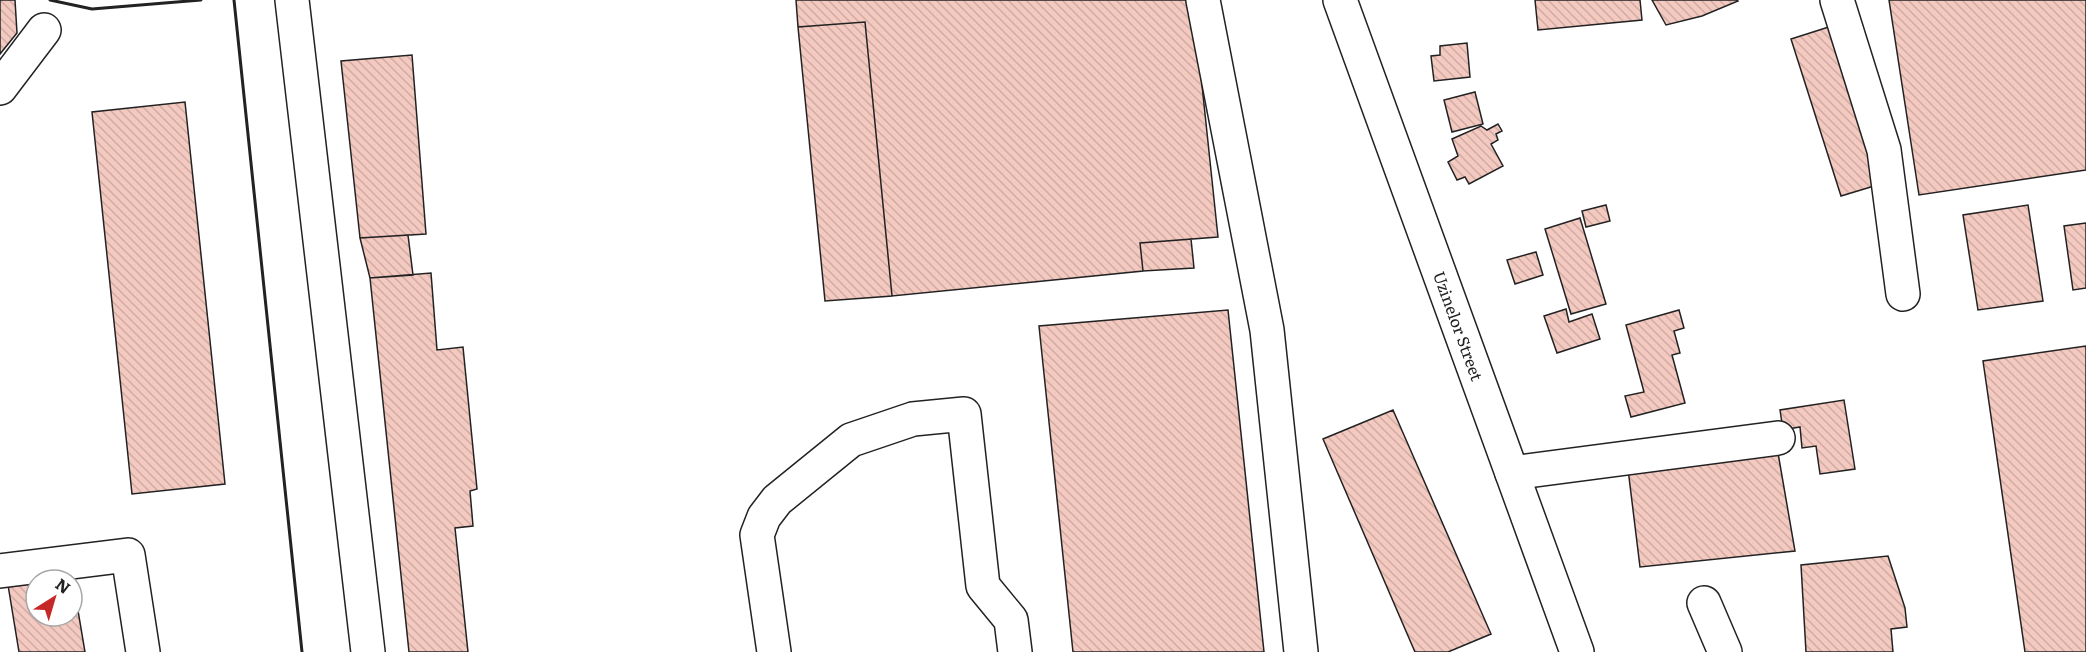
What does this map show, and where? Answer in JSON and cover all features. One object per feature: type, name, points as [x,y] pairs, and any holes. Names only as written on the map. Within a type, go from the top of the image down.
[{"type":"main road","points":[[291,0],[368,652]]},
{"type":"main road","points":[[1203,0],[1267,330],[1300,652]]},
{"type":"main road","name":"Uzinelor Street","points":[[1340,0],[1577,652]]},
{"type":"main road","points":[[1837,0],[1884,150],[1903,294]]},
{"type":"main road","points":[[0,88],[44,30]]},
{"type":"main road","points":[[774,652],[757,535],[764,517],[777,500],[851,440],[913,418],[964,414],[983,586],[1011,620],[1015,652]]},
{"type":"main road","points":[[1512,473],[1778,438]]},
{"type":"main road","points":[[0,571],[128,555],[143,652]]},
{"type":"main road","points":[[1704,603],[1725,652]]},
{"type":"building","points":[[0,0],[15,0],[17,33],[0,54]]},
{"type":"building","points":[[796,0],[1193,0],[1218,237],[1140,243],[1143,271],[892,296],[865,22],[798,27]]},
{"type":"building","points":[[1535,0],[1640,0],[1642,20],[1538,30]]},
{"type":"building","points":[[1652,0],[1738,1],[1702,16],[1666,25]]},
{"type":"building","points":[[1889,0],[2086,0],[2086,170],[1919,195]]},
{"type":"building","points":[[865,22],[892,296],[825,301],[798,27]]},
{"type":"building","points":[[1835,25],[1884,183],[1841,196],[1791,39]]},
{"type":"building","points":[[1467,43],[1470,77],[1434,81],[1431,56],[1440,55],[1440,46]]},
{"type":"building","points":[[412,55],[426,234],[360,238],[341,61]]},
{"type":"building","points":[[1475,92],[1483,124],[1452,132],[1444,100]]},
{"type":"building","points":[[185,102],[225,484],[132,494],[92,112]]},
{"type":"building","points":[[1498,124],[1502,131],[1496,134],[1498,140],[1491,144],[1503,166],[1469,184],[1465,177],[1457,180],[1448,162],[1458,156],[1452,139],[1481,126],[1487,130]]},
{"type":"building","points":[[1606,205],[1610,221],[1586,227],[1582,211]]},
{"type":"building","points":[[2028,205],[2043,301],[1978,310],[1963,215]]},
{"type":"building","points":[[1580,218],[1606,304],[1571,314],[1545,229]]},
{"type":"building","points":[[2086,223],[2086,288],[2073,290],[2064,226]]},
{"type":"building","points":[[408,235],[413,275],[370,278],[360,238]]},
{"type":"building","points":[[1191,239],[1194,268],[1143,271],[1140,243]]},
{"type":"building","points":[[1536,252],[1543,275],[1515,284],[1507,260]]},
{"type":"building","points":[[431,273],[437,350],[463,347],[477,489],[470,491],[473,526],[455,528],[468,652],[409,652],[370,278]]},
{"type":"building","points":[[1566,309],[1569,322],[1592,314],[1600,339],[1557,353],[1544,316]]},
{"type":"building","points":[[1228,310],[1264,652],[1073,652],[1039,326]]},
{"type":"building","points":[[1679,310],[1684,328],[1674,331],[1680,353],[1672,355],[1685,403],[1631,417],[1625,396],[1644,392],[1626,325]]},
{"type":"building","points":[[2086,346],[2086,652],[2025,652],[1983,361]]},
{"type":"building","points":[[1844,400],[1855,469],[1820,474],[1816,446],[1802,448],[1800,427],[1783,430],[1780,410]]},
{"type":"building","points":[[1393,410],[1491,634],[1448,652],[1415,652],[1323,439]]},
{"type":"building","points":[[1778,453],[1795,551],[1640,567],[1628,469]]},
{"type":"building","points":[[1888,556],[1905,608],[1907,627],[1891,629],[1893,652],[1806,652],[1801,565]]},
{"type":"building","points":[[24,583],[24,628],[81,628],[85,652],[19,652],[8,585]]},
{"type":"wall","points":[[50,0],[92,9],[201,0]]},
{"type":"wall","points":[[234,0],[302,652]]}]
